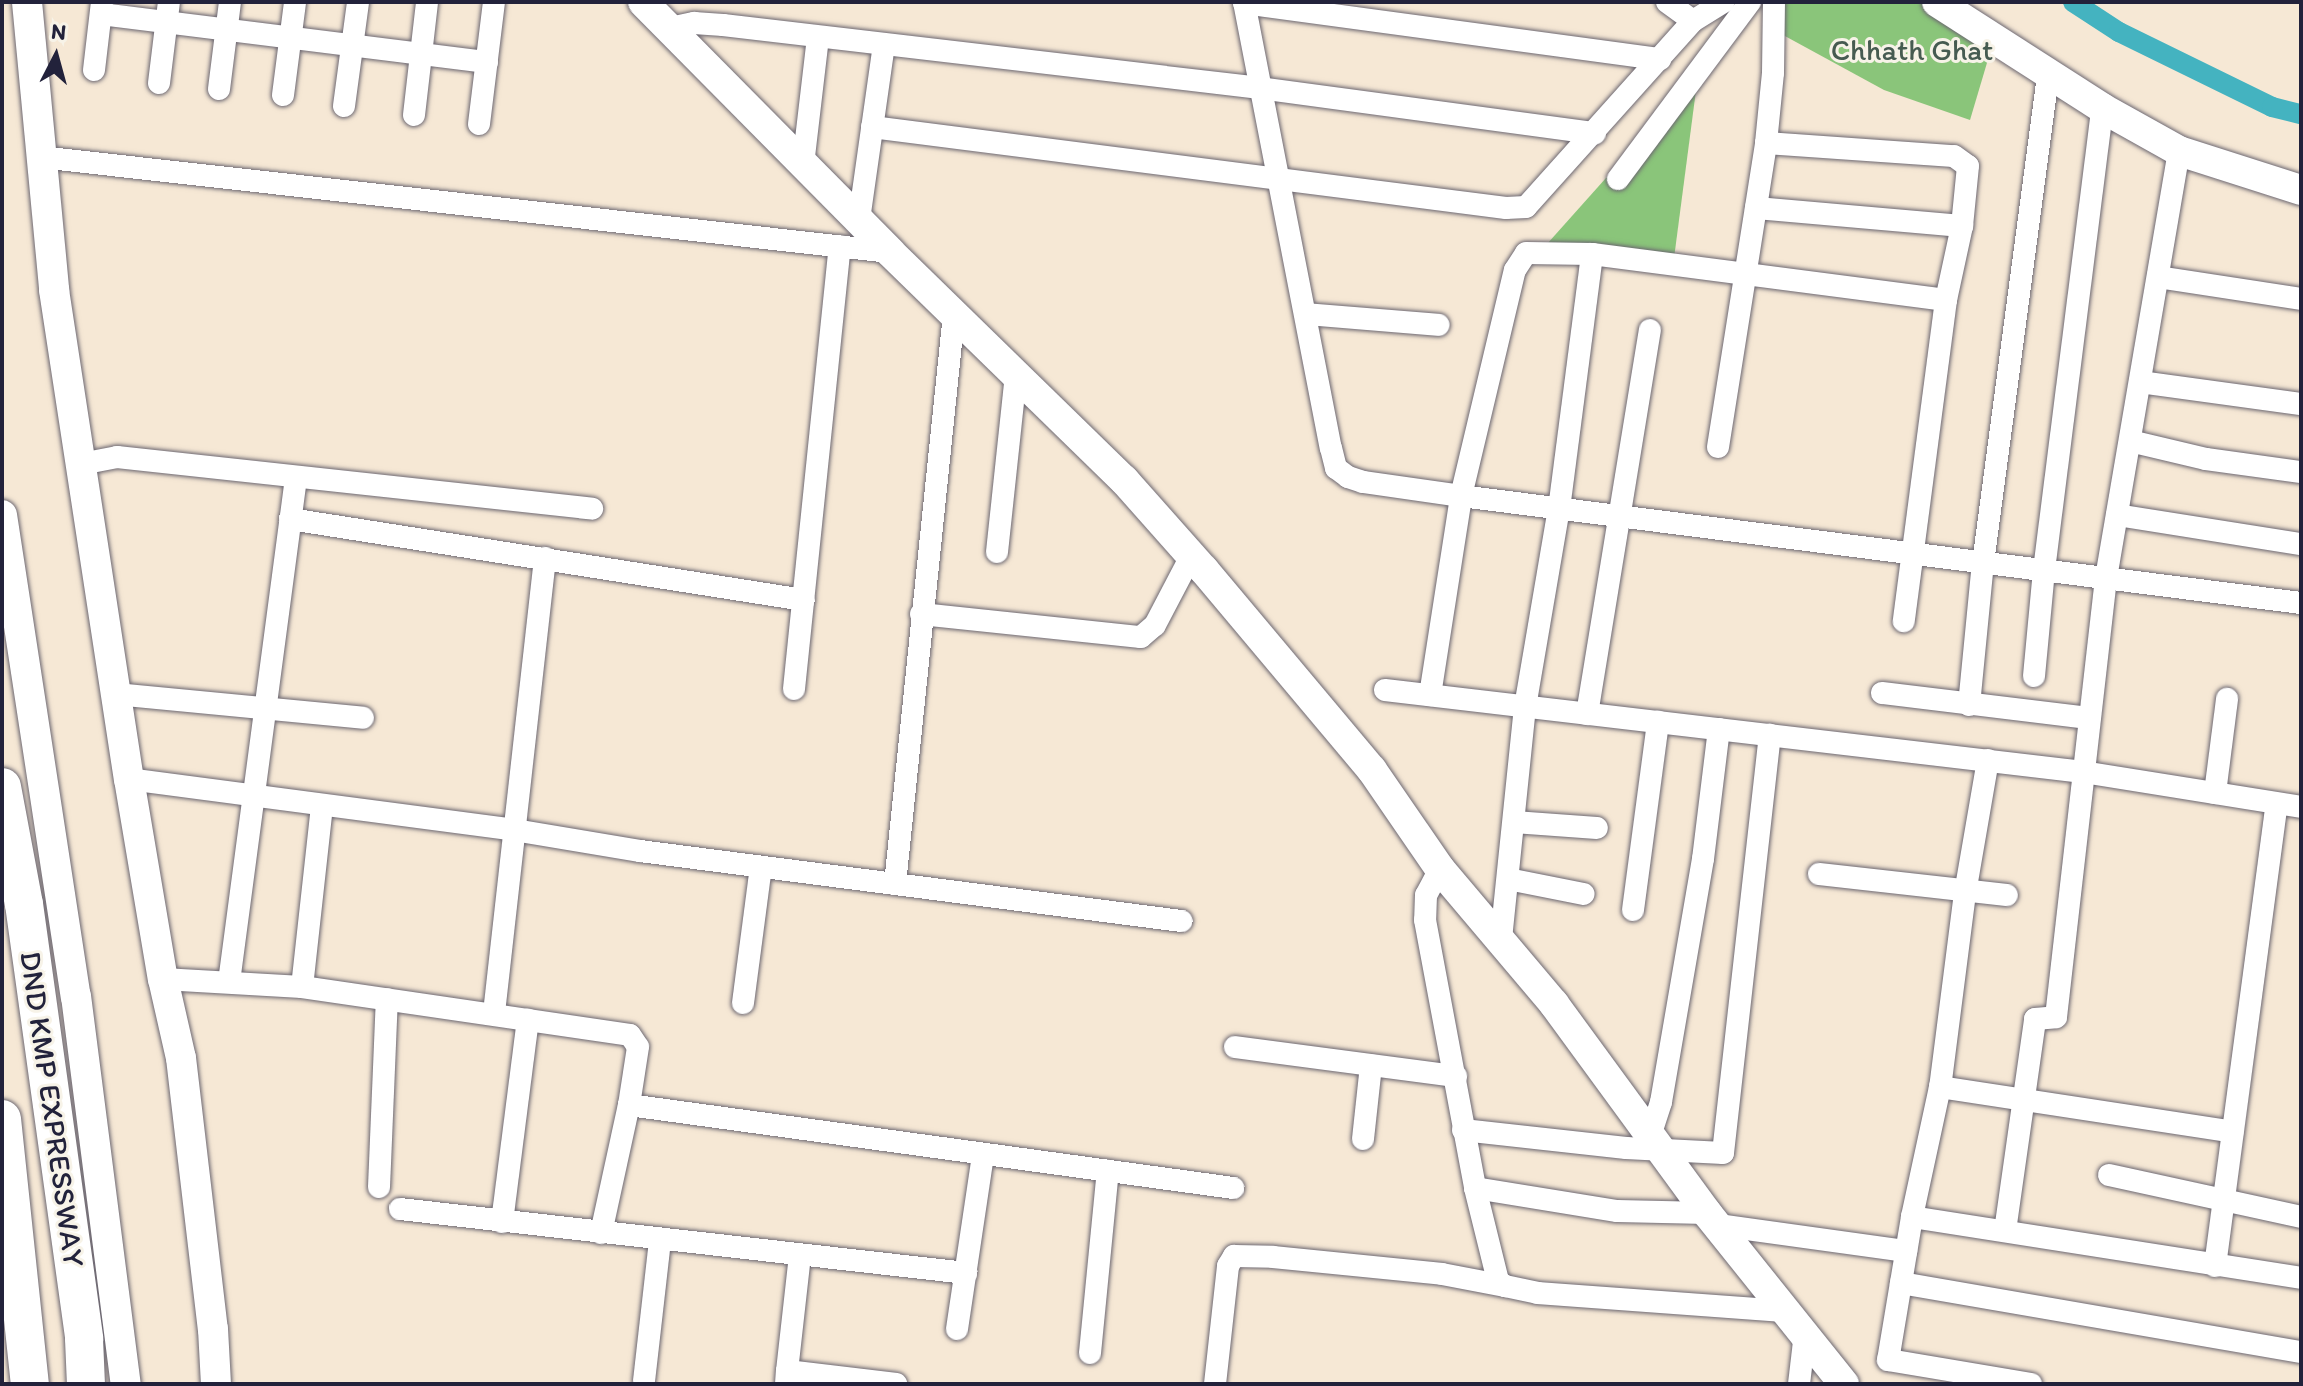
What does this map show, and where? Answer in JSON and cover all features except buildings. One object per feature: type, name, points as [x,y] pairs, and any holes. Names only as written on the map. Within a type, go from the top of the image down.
[{"type":"highway","name":"DND KMP EXPRESSWAY","points":[[2,787],[33,966],[84,1339],[86,1384]]},
{"type":"highway","name":"DND KMP EXPRESSWAY","points":[[2,1119],[30,1384]]},
{"type":"street","points":[[27,2],[54,290],[129,779],[189,1110],[216,1384]]},
{"type":"street","points":[[219,89],[230,2]]},
{"type":"street","points":[[283,95],[295,2]]},
{"type":"street","points":[[344,106],[358,2]]},
{"type":"street","points":[[414,115],[427,2]]},
{"type":"street","points":[[479,124],[494,2]]},
{"type":"street","points":[[643,2],[890,252],[1124,480],[1191,556],[1372,770],[1440,869],[1501,939],[1712,1219],[1844,1384]]},
{"type":"street","points":[[1660,59],[1244,2],[1336,468],[1363,482],[1461,496],[2301,603]]},
{"type":"street","points":[[1667,2],[1693,21]]},
{"type":"street","points":[[872,127],[1506,208],[1526,207],[1693,21],[1723,2]]},
{"type":"street","points":[[1618,179],[1750,2]]},
{"type":"street","points":[[1718,447],[1766,143],[1774,60],[1774,2]]},
{"type":"street","points":[[1937,2],[2102,108],[2179,151],[2301,190]]},
{"type":"street","points":[[94,70],[102,8],[168,12],[227,30],[487,62]]},
{"type":"street","points":[[159,83],[168,12]]},
{"type":"street","points":[[670,28],[694,23],[818,37],[1260,88],[1595,133]]},
{"type":"street","points":[[803,165],[818,37]]},
{"type":"street","points":[[859,220],[884,45]]},
{"type":"street","points":[[1969,705],[1983,563],[2048,73]]},
{"type":"street","points":[[2034,676],[2044,570],[2102,108]]},
{"type":"street","points":[[1766,143],[1954,156],[1964,160],[1968,166],[1962,226],[1946,300],[1904,621]]},
{"type":"street","points":[[2005,1231],[2035,1019],[2056,1017],[2106,578],[2179,151]]},
{"type":"street","points":[[40,157],[890,252]]},
{"type":"street","points":[[1756,208],[1962,226]]},
{"type":"street","points":[[794,689],[840,246]]},
{"type":"street","points":[[1430,695],[1461,496],[1518,261],[1526,253],[1592,254],[1946,300]]},
{"type":"street","points":[[1501,939],[1525,707],[1559,509],[1592,254]]},
{"type":"street","points":[[2158,277],[2301,299]]},
{"type":"street","points":[[895,884],[954,314]]},
{"type":"street","points":[[1306,314],[1439,325]]},
{"type":"street","points":[[1587,714],[1650,330]]},
{"type":"street","points":[[997,552],[1016,374]]},
{"type":"street","points":[[2140,382],[2301,404]]},
{"type":"street","points":[[2130,441],[2206,459],[2301,472]]},
{"type":"street","points":[[81,464],[117,457],[592,509]]},
{"type":"street","points":[[229,982],[296,478]]},
{"type":"street","points":[[2,515],[76,996],[126,1384]]},
{"type":"street","points":[[2117,515],[2301,544]]},
{"type":"street","points":[[290,519],[804,600]]},
{"type":"street","points":[[921,614],[1141,637],[1155,625],[1191,556]]},
{"type":"street","points":[[494,1013],[545,558]]},
{"type":"street","points":[[1385,690],[2083,772],[2301,807]]},
{"type":"street","points":[[1882,693],[2088,718]]},
{"type":"street","points":[[116,694],[363,718]]},
{"type":"street","points":[[2215,793],[2227,699]]},
{"type":"street","points":[[1633,910],[1658,722]]},
{"type":"street","points":[[1655,1143],[1703,859],[1719,729]]},
{"type":"street","points":[[1463,1130],[1655,1143],[1723,1153],[1770,735]]},
{"type":"street","points":[[1988,760],[1965,893],[1940,1087],[1912,1217],[1888,1360],[2031,1384]]},
{"type":"street","points":[[129,779],[514,830],[761,867],[1181,921]]},
{"type":"street","points":[[2215,1266],[2277,804]]},
{"type":"street","points":[[302,987],[322,806]]},
{"type":"street","points":[[1514,822],[1597,828]]},
{"type":"street","points":[[743,1003],[761,867]]},
{"type":"street","points":[[1440,869],[1424,909],[1475,1188],[1494,1270],[1505,1286]]},
{"type":"street","points":[[1819,874],[1965,893],[2007,895]]},
{"type":"street","points":[[1508,879],[1584,894]]},
{"type":"street","points":[[163,979],[302,987],[494,1013],[635,1039],[638,1060],[601,1233]]},
{"type":"street","points":[[379,1187],[387,999]]},
{"type":"street","points":[[502,1222],[528,1020]]},
{"type":"street","points":[[1235,1047],[1456,1076]]},
{"type":"street","points":[[1363,1139],[1371,1065]]},
{"type":"street","points":[[1940,1087],[2233,1132]]},
{"type":"street","points":[[629,1105],[1233,1188]]},
{"type":"street","points":[[957,1329],[983,1155]]},
{"type":"street","points":[[1090,1353],[1108,1171]]},
{"type":"street","points":[[2109,1175],[2301,1217]]},
{"type":"street","points":[[1475,1188],[1617,1211],[1712,1219],[1906,1251]]},
{"type":"street","points":[[400,1209],[966,1273]]},
{"type":"street","points":[[1912,1217],[2301,1278]]},
{"type":"street","points":[[644,1381],[660,1240]]},
{"type":"street","points":[[800,1255],[786,1378],[896,1384]]},
{"type":"street","points":[[1215,1384],[1228,1266],[1234,1256],[1442,1274],[1538,1293],[1796,1322]]},
{"type":"street","points":[[1901,1283],[2301,1352]]},
{"type":"street","points":[[1796,1322],[1799,1384]]},
{"type":"green space","name":"Chhath Ghat","points":[[1782,2],[1925,2],[1992,46],[1970,120],[1884,90],[1772,29]]},
{"type":"green space","points":[[1698,75],[1673,266],[1547,244]]},
{"type":"waterway","points":[[2073,2],[2119,32],[2272,107],[2301,114]]}]
